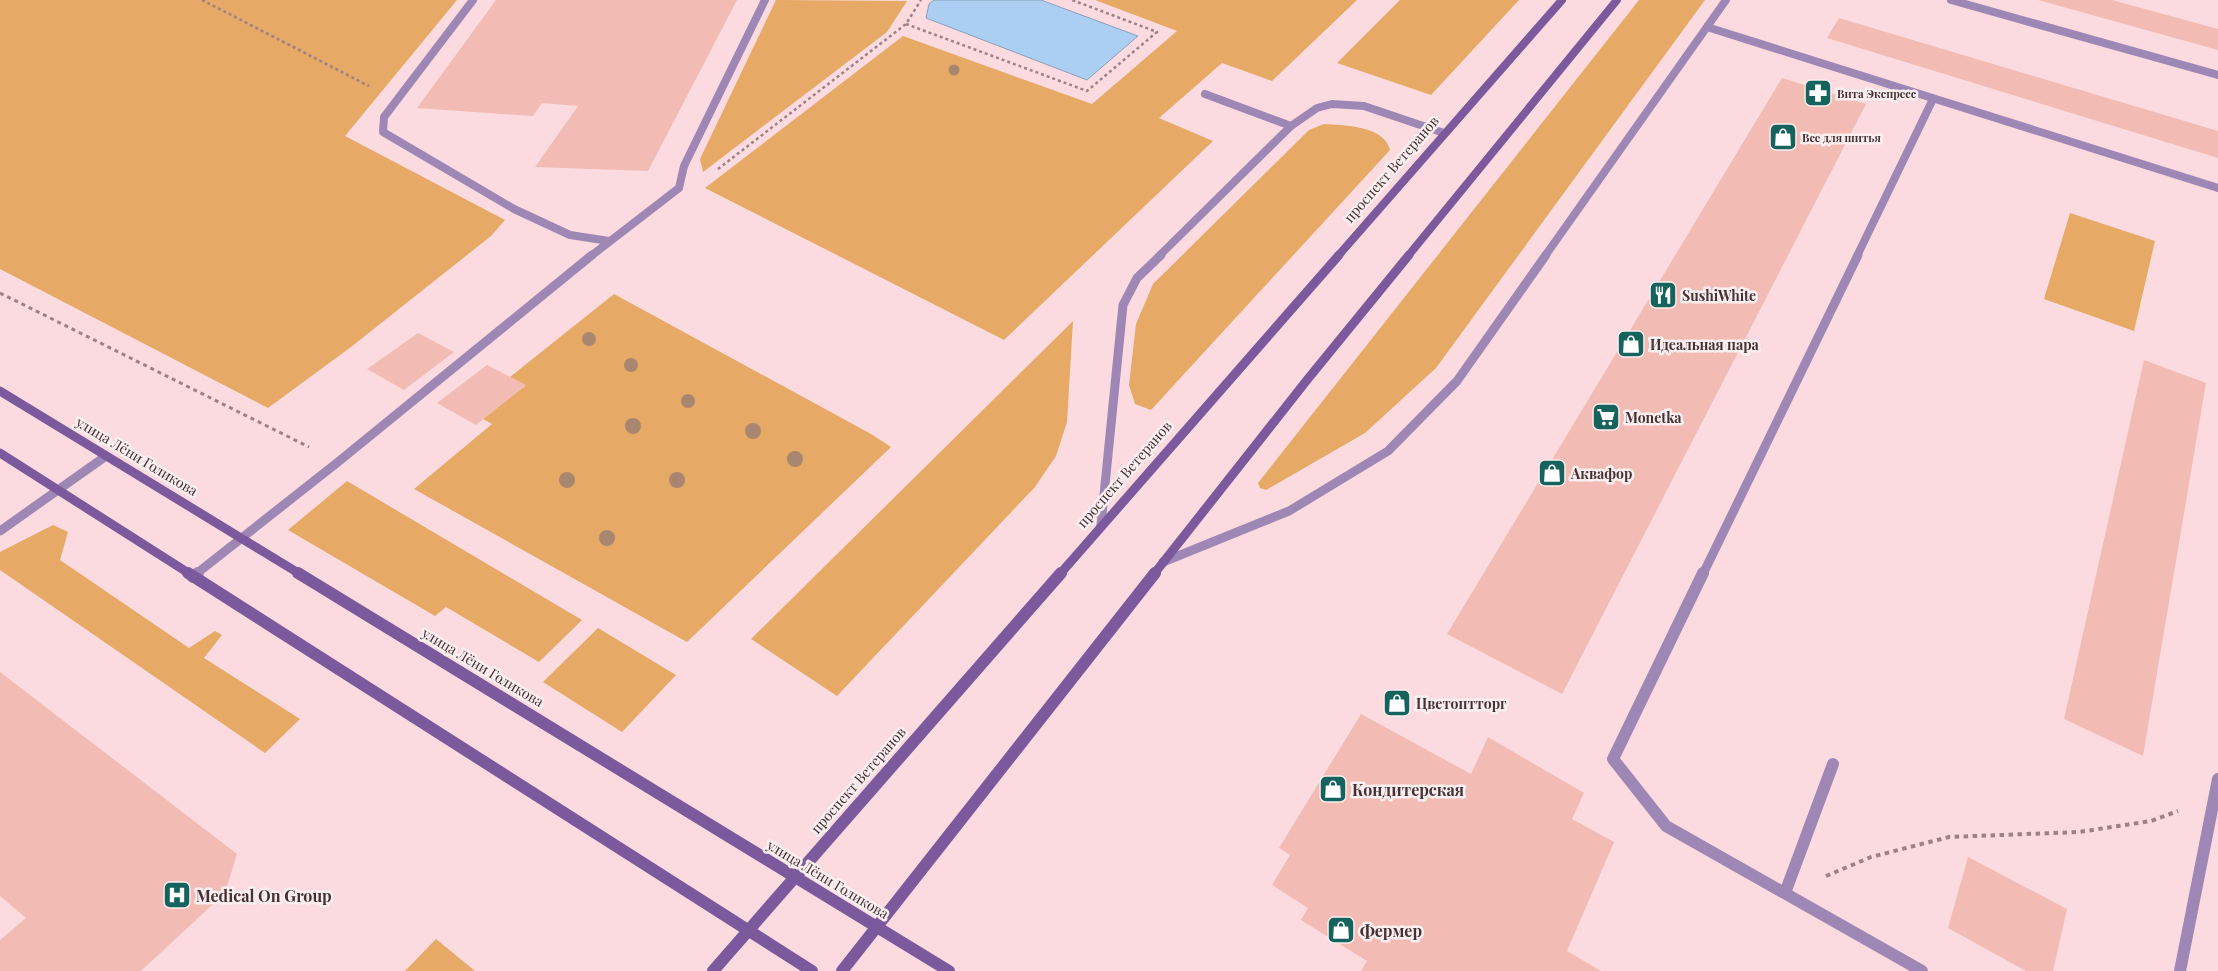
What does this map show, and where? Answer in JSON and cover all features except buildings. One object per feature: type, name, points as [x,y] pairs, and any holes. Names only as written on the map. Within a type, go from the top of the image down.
[{"type":"main road","name":"проспект Ветеранов","points":[[713,971],[1562,0]]},
{"type":"main road","points":[[842,971],[1307,380],[1617,0]]},
{"type":"main road","name":"улица Лёни Голикова","points":[[0,391],[949,971]]},
{"type":"main road","points":[[0,453],[812,971]]},
{"type":"street","points":[[473,0],[384,116],[383,132],[514,210],[570,235],[609,241]]},
{"type":"street","points":[[193,577],[338,462],[609,241],[679,188],[684,166],[765,0]]},
{"type":"street","points":[[1163,562],[1289,511],[1388,451],[1457,381],[1726,0]]},
{"type":"street","points":[[1951,0],[2218,76]]},
{"type":"street","points":[[1707,28],[2218,188]]},
{"type":"street","points":[[1205,94],[1291,126]]},
{"type":"street","points":[[1922,971],[1666,826],[1614,759],[1933,99]]},
{"type":"street","points":[[1101,525],[1123,305],[1138,278],[1291,126],[1316,108],[1339,104],[1364,106],[1444,133]]},
{"type":"street","points":[[0,530],[106,456]]},
{"type":"street","points":[[1785,894],[1834,764]]},
{"type":"street","points":[[2180,971],[2218,779]]},
{"type":"path","points":[[202,0],[396,100]]},
{"type":"path","points":[[679,188],[709,176],[906,24],[921,0]]},
{"type":"path","points":[[906,24],[1087,92],[1157,32],[1072,0]]},
{"type":"path","points":[[0,293],[204,393],[338,462]]},
{"type":"path","points":[[1785,894],[1871,857],[1949,837],[2079,832],[2151,821],[2214,798]]},
{"type":"shaded area","points":[[0,0],[457,0],[345,136],[505,220],[491,236],[351,347],[268,408],[0,269]]},
{"type":"shaded area","points":[[776,0],[907,1],[887,32],[703,172],[700,159]]},
{"type":"shaded area","points":[[1095,0],[1357,0],[1272,81],[1222,63],[1159,118],[1213,141],[1004,340],[705,188],[903,36],[1092,104],[1177,31]]},
{"type":"shaded area","points":[[1400,0],[1519,0],[1431,95],[1337,63]]},
{"type":"shaded area","points":[[1639,0],[1705,0],[1436,368],[1365,433],[1266,490],[1260,488],[1258,483]]},
{"type":"shaded area","points":[[1324,124],[1352,126],[1372,131],[1387,142],[1390,150],[1151,410],[1135,404],[1129,385],[1136,324],[1153,284],[1309,130]]},
{"type":"shaded area","points":[[2070,213],[2155,241],[2134,331],[2044,299]]},
{"type":"shaded area","points":[[614,294],[871,434],[891,447],[687,642],[414,489],[492,424],[483,419],[525,386],[510,377]]},
{"type":"shaded area","points":[[1073,321],[1067,422],[1056,456],[1035,487],[837,696],[751,639]]},
{"type":"shaded area","points":[[347,481],[582,620],[539,662],[446,607],[435,616],[288,530]]},
{"type":"shaded area","points":[[53,525],[68,532],[60,560],[189,648],[215,631],[222,635],[204,658],[300,719],[265,753],[0,570],[0,552]]},
{"type":"shaded area","points":[[598,628],[676,675],[622,732],[543,682]]},
{"type":"shaded area","points":[[436,939],[475,971],[405,971]]},
{"type":"water","points":[[934,0],[1041,0],[1138,36],[1087,80],[926,18],[929,4]]},
{"type":"place","name":"Вита Экспресс","points":[[1818,93]]},
{"type":"place","name":"Все для шитья","points":[[1783,137]]},
{"type":"place","name":"SushiWhite","points":[[1663,295]]},
{"type":"place","name":"Идеальная пара","points":[[1631,344]]},
{"type":"place","name":"Monetka","points":[[1606,417]]},
{"type":"place","name":"Аквафор","points":[[1552,473]]},
{"type":"place","name":"Цветоптторг","points":[[1397,703]]},
{"type":"place","name":"Кондитерская","points":[[1333,789]]},
{"type":"place","name":"Medical On Group","points":[[177,895]]},
{"type":"place","name":"Фермер","points":[[1341,930]]}]
